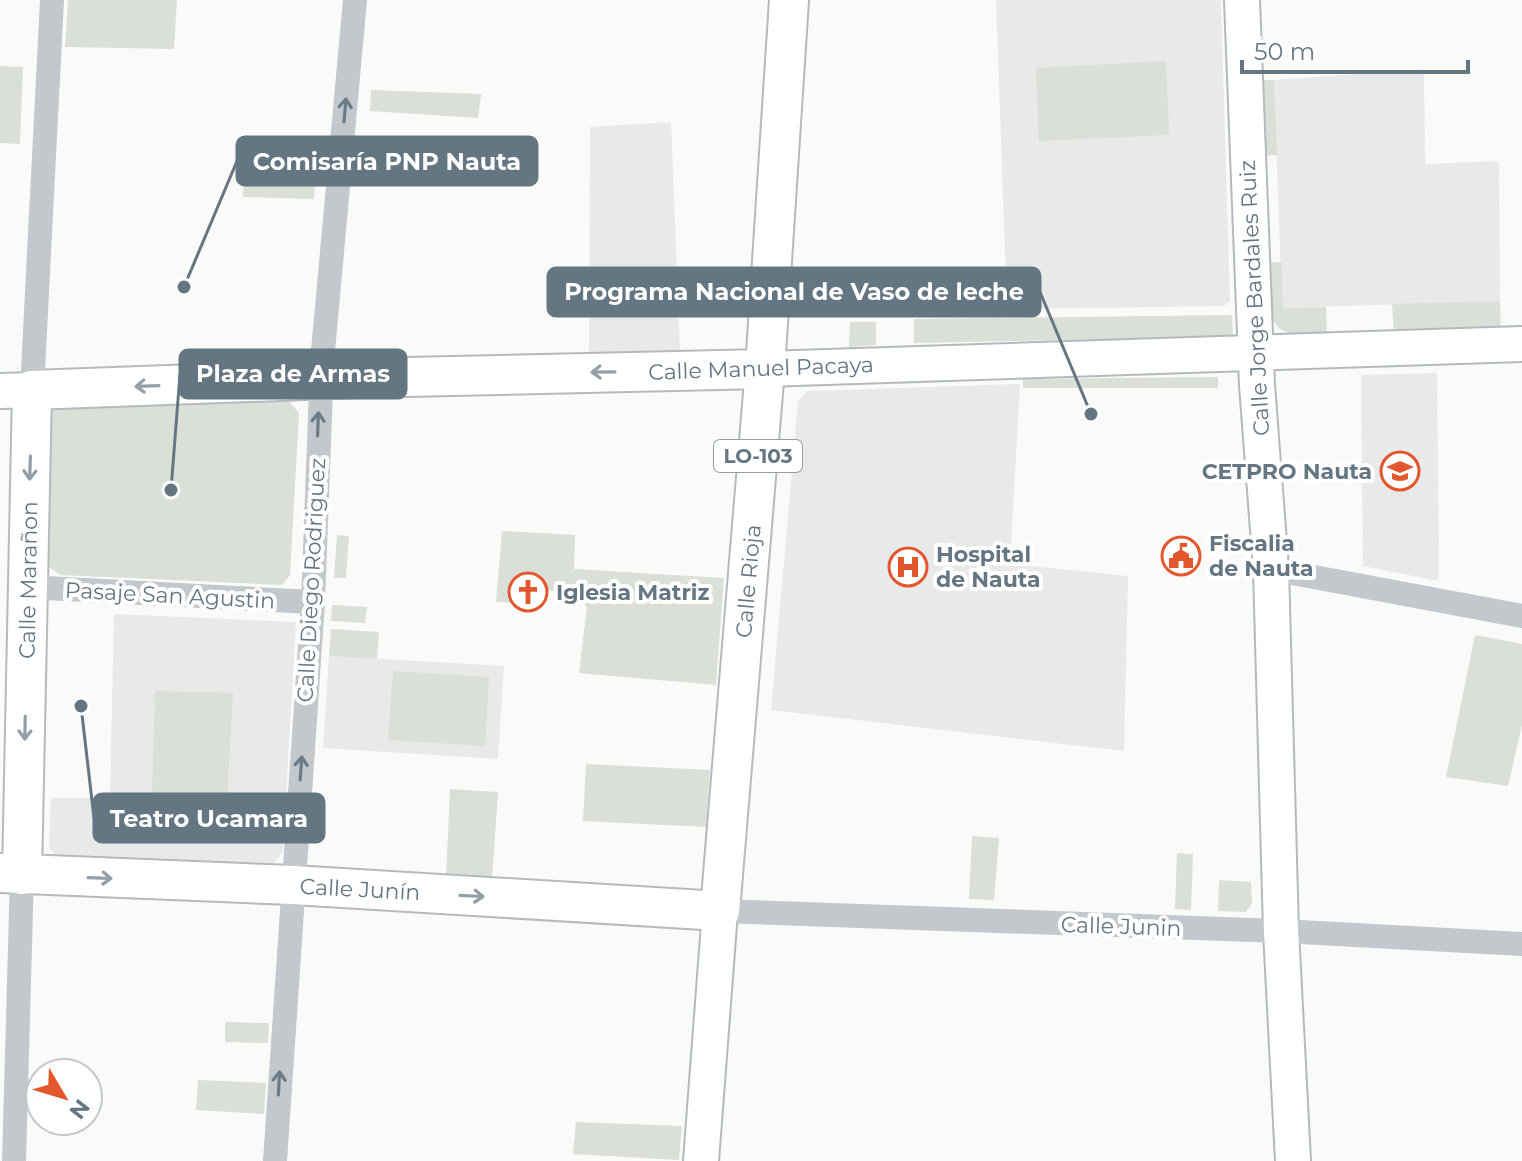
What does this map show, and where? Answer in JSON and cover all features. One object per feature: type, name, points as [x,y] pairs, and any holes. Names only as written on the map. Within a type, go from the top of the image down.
[{"type":"main road","name":"Calle Rioja","points":[[720,911],[765,369],[789,0]]},
{"type":"main road","name":"Calle Manuel Pacaya","points":[[16,390],[765,369]]},
{"type":"main road","name":"Calle Marañon","points":[[11,874],[27,587],[16,390]]},
{"type":"main road","name":"Calle Junín","points":[[11,874],[293,885],[720,911]]},
{"type":"street","name":"Calle Marañon","points":[[16,390],[52,0]]},
{"type":"street","name":"Calle Diego Rodriguez","points":[[275,1161],[313,602],[321,380],[355,0]]},
{"type":"street","name":"Calle Jorge Bardales Ruiz","points":[[1242,0],[1255,354],[1271,569],[1281,931],[1293,1161]]},
{"type":"street","name":"Calle Manuel Pacaya","points":[[765,369],[1522,344]]},
{"type":"street","points":[[1271,569],[1522,616]]},
{"type":"street","name":"Pasaje San Agustin","points":[[27,587],[313,602]]},
{"type":"street","name":"Calle Marañon","points":[[11,874],[14,1161]]},
{"type":"street","name":"Calle Junin","points":[[720,911],[1281,931],[1522,944]]},
{"type":"street","name":"Calle Rioja","points":[[701,1161],[720,911]]},
{"type":"shaded area","points":[[68,0],[177,0],[174,49],[65,47]]},
{"type":"shaded area","points":[[996,0],[1221,0],[1230,301],[1224,306],[1007,309]]},
{"type":"shaded area","points":[[1166,61],[1169,135],[1039,141],[1036,68]]},
{"type":"shaded area","points":[[0,66],[23,67],[20,144],[0,143]]},
{"type":"shaded area","points":[[1424,69],[1425,164],[1499,161],[1500,301],[1282,308],[1274,80]]},
{"type":"shaded area","points":[[1261,80],[1274,80],[1277,155],[1263,156]]},
{"type":"shaded area","points":[[371,90],[481,94],[478,118],[370,111]]},
{"type":"shaded area","points":[[671,122],[680,351],[589,354],[590,127]]},
{"type":"shaded area","points":[[244,173],[316,173],[314,199],[243,197]]},
{"type":"shaded area","points":[[1281,262],[1283,308],[1326,307],[1327,336],[1290,333],[1280,329],[1274,321],[1268,298],[1266,263]]},
{"type":"shaded area","points":[[1500,301],[1501,331],[1394,334],[1392,304]]},
{"type":"shaded area","points":[[1232,315],[1233,337],[914,343],[914,319]]},
{"type":"shaded area","points":[[850,322],[876,322],[876,345],[849,347]]},
{"type":"shaded area","name":"CETPRO Nauta","points":[[1437,373],[1438,581],[1363,566],[1361,375]]},
{"type":"shaded area","points":[[1218,377],[1218,388],[1023,388],[1023,379]]},
{"type":"shaded area","name":"Hospital de Nauta","points":[[1020,384],[1010,564],[1128,576],[1124,751],[771,710],[798,401],[807,391]]},
{"type":"shaded area","points":[[287,399],[299,413],[290,575],[282,585],[60,575],[45,564],[48,415],[54,405]]},
{"type":"shaded area","points":[[502,531],[575,535],[574,569],[724,578],[716,685],[579,673],[587,607],[575,593],[515,587],[514,603],[496,602]]},
{"type":"shaded area","points":[[337,535],[349,536],[346,578],[334,578]]},
{"type":"shaded area","points":[[332,605],[367,607],[365,623],[331,621]]},
{"type":"shaded area","points":[[114,614],[296,622],[283,852],[272,865],[58,857],[49,848],[51,798],[110,798]]},
{"type":"shaded area","points":[[331,629],[379,632],[377,659],[329,656]]},
{"type":"shaded area","points":[[1475,635],[1522,644],[1522,725],[1508,786],[1446,777]]},
{"type":"shaded area","points":[[329,656],[504,666],[498,759],[323,748]]},
{"type":"shaded area","points":[[393,671],[489,677],[485,746],[388,740]]},
{"type":"shaded area","points":[[155,691],[233,693],[227,797],[152,793]]},
{"type":"shaded area","points":[[586,764],[710,770],[706,827],[583,821]]},
{"type":"shaded area","points":[[450,789],[498,792],[492,880],[446,877]]},
{"type":"shaded area","points":[[972,836],[999,838],[994,900],[969,899]]},
{"type":"shaded area","points":[[1177,853],[1193,854],[1191,910],[1175,909]]},
{"type":"shaded area","points":[[1219,880],[1251,882],[1252,904],[1246,912],[1218,911]]},
{"type":"shaded area","points":[[225,1022],[269,1023],[268,1043],[225,1042]]},
{"type":"shaded area","points":[[198,1080],[266,1083],[264,1114],[196,1110]]},
{"type":"shaded area","points":[[576,1122],[682,1126],[679,1160],[573,1154]]},
{"type":"place","name":"Comisaría PNP Nauta","points":[[184,287]]},
{"type":"place","name":"Programa Nacional de Vaso de leche","points":[[1091,414]]},
{"type":"place","name":"CETPRO Nauta","points":[[1400,471]]},
{"type":"place","name":"Plaza de Armas","points":[[171,490]]},
{"type":"place","name":"Fiscalia de Nauta","points":[[1181,556]]},
{"type":"place","name":"Hospital de Nauta","points":[[908,567]]},
{"type":"place","name":"Iglesia Matriz","points":[[528,592]]},
{"type":"place","name":"Teatro Ucamara","points":[[81,706]]}]
